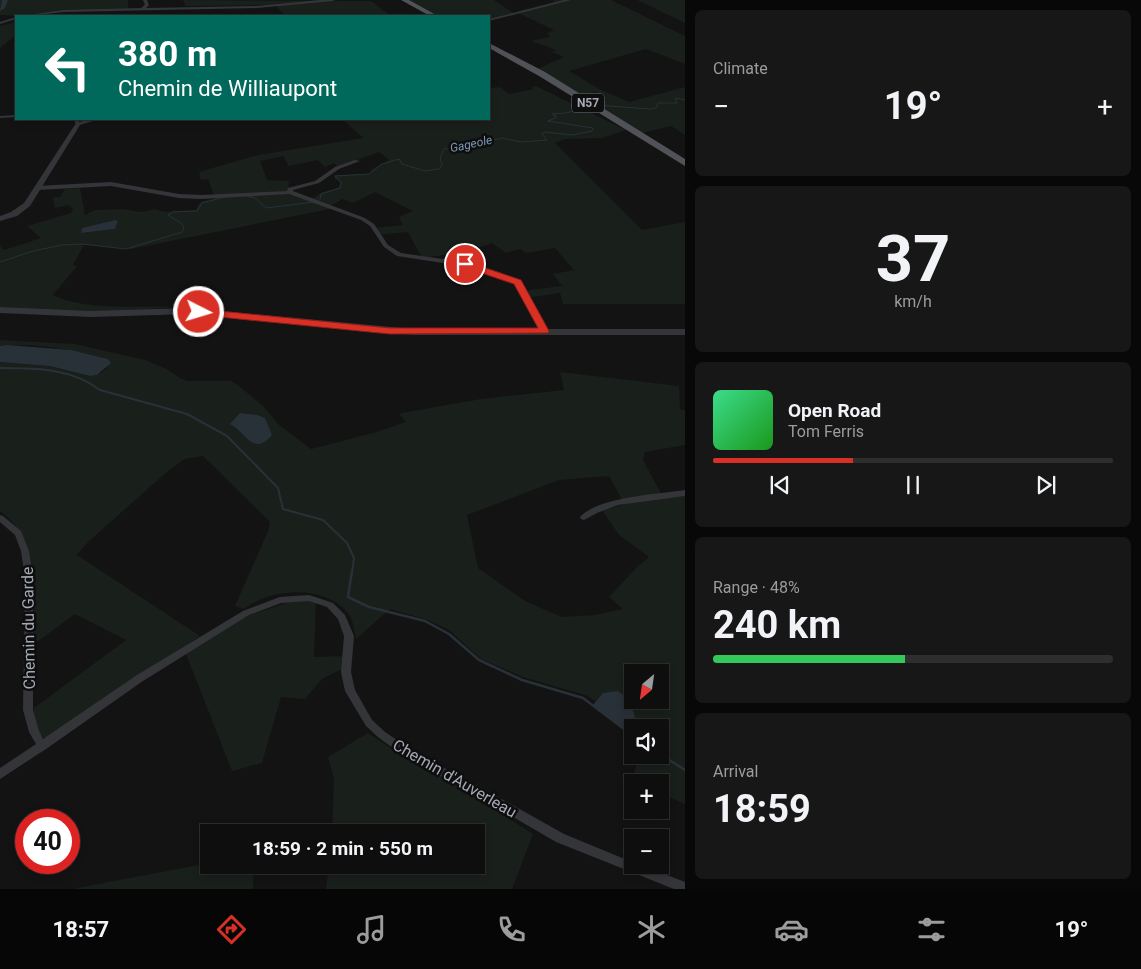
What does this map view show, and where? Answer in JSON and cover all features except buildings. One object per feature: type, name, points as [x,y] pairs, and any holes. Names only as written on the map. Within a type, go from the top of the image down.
[{"type":"main road","points":[[404,0],[432,15]]},
{"type":"main road","name":"N57","points":[[490,46],[542,74],[685,163]]},
{"type":"street","points":[[133,15],[147,5],[145,0]]},
{"type":"street","points":[[29,15],[64,11],[140,10],[199,6],[273,6],[333,0]]},
{"type":"street","points":[[490,20],[569,0]]},
{"type":"street","points":[[0,23],[15,18]]},
{"type":"street","points":[[0,117],[15,116]]},
{"type":"street","points":[[0,219],[14,214],[27,204],[77,121]]},
{"type":"street","points":[[290,192],[290,190],[317,182],[337,168],[357,161]]},
{"type":"street","points":[[38,188],[111,184],[179,196],[201,197],[290,192],[363,219],[374,228],[386,246],[399,254],[410,258],[465,264],[518,282],[544,331]]},
{"type":"street","points":[[0,310],[91,314],[172,310],[390,331],[685,332]]},
{"type":"street","points":[[584,517],[591,511],[619,503],[685,493]]},
{"type":"street","name":"Chemin du Garde","points":[[0,518],[18,533],[25,551],[29,578],[28,710],[34,732],[42,746]]},
{"type":"street","name":"Chemin d'Auverleau","points":[[0,774],[140,678],[246,612],[280,600],[299,597],[316,599],[330,605],[342,617],[349,636],[346,672],[350,691],[369,723],[382,735],[414,757],[478,791],[536,826],[560,838],[685,888]]},
{"type":"shaded area","points":[[0,0],[128,0],[128,10],[48,12],[15,16],[0,15]]},
{"type":"shaded area","points":[[183,0],[371,1],[390,15],[285,15],[275,5],[186,6]]},
{"type":"shaded area","points":[[406,0],[494,0],[513,13],[490,19],[490,15],[435,15]]},
{"type":"shaded area","points":[[553,0],[611,0],[685,36],[685,64],[646,49],[569,71],[601,90],[629,102],[685,87],[685,135],[671,126],[642,133],[592,104],[607,100],[595,92],[580,96],[537,69],[564,57],[551,52],[556,50],[531,41],[550,37],[547,33],[554,30],[516,12],[554,2]]},
{"type":"shaded area","points":[[637,0],[685,0],[685,23]]},
{"type":"shaded area","points":[[15,23],[15,36],[0,48],[0,26]]},
{"type":"shaded area","points":[[536,86],[626,130],[602,138],[565,139],[555,143],[642,230],[685,222],[685,304],[563,304],[560,293],[526,298],[522,291],[562,286],[553,274],[574,270],[555,248],[526,253],[520,249],[506,253],[492,243],[467,252],[422,258],[408,232],[377,235],[373,228],[403,225],[399,217],[413,211],[375,192],[353,203],[343,199],[330,206],[335,208],[131,249],[84,245],[73,265],[77,266],[53,295],[65,300],[95,305],[174,307],[109,312],[0,308],[0,246],[4,250],[41,238],[27,226],[71,213],[73,209],[69,205],[55,208],[53,197],[60,197],[65,189],[80,188],[85,215],[95,210],[123,209],[141,212],[155,209],[165,212],[196,210],[200,202],[215,198],[208,179],[201,180],[199,172],[258,155],[363,138],[343,120],[490,120],[490,88],[500,87],[509,94],[533,89],[532,87]],"holes":[[[379,152],[389,160],[372,169],[369,174],[334,175],[335,179],[340,182],[340,187],[320,193],[312,200],[288,193],[289,181],[267,180],[260,161],[283,156],[289,166],[318,160],[325,167],[334,163],[338,167]],[[115,220],[118,221],[115,229],[81,233],[82,228]]]},
{"type":"shaded area","points":[[115,220],[118,221],[115,229],[81,233],[82,228]]},
{"type":"shaded area","points":[[0,340],[75,344],[145,360],[167,369],[188,381],[231,381],[264,407],[278,424],[311,449],[377,432],[406,422],[400,415],[401,413],[481,399],[564,390],[560,372],[679,386],[680,409],[685,410],[685,445],[645,452],[643,460],[662,495],[622,500],[609,476],[559,480],[467,515],[478,568],[525,601],[562,617],[594,615],[623,609],[609,597],[649,557],[619,535],[602,510],[643,500],[685,496],[685,804],[669,797],[669,774],[634,774],[637,764],[669,764],[669,719],[624,719],[624,724],[588,696],[523,677],[481,659],[449,630],[428,620],[390,609],[356,639],[348,613],[338,604],[312,593],[282,593],[255,602],[244,609],[235,606],[268,531],[270,522],[203,456],[185,459],[168,471],[88,542],[77,555],[200,636],[49,737],[43,737],[35,724],[34,708],[126,640],[75,614],[33,645],[33,591],[29,555],[23,538],[0,511],[0,362],[50,366],[90,376],[97,375],[107,369],[108,359],[68,350],[14,345],[0,346]]},
{"type":"shaded area","points":[[0,346],[71,350],[108,359],[111,363],[97,375],[90,376],[50,366],[0,362]]},
{"type":"shaded area","points":[[240,413],[265,418],[272,435],[260,444],[250,441],[230,424]]},
{"type":"shaded area","points":[[296,600],[316,600],[314,657],[345,656],[344,668],[322,679],[305,699],[281,697],[262,763],[232,771],[186,654],[249,615]]},
{"type":"shaded area","points":[[618,691],[624,696],[624,709],[632,709],[635,716],[634,719],[624,719],[624,729],[593,705],[603,693]]},
{"type":"shaded area","points":[[368,733],[411,761],[447,779],[533,834],[512,889],[326,889],[328,874],[485,874],[485,824],[332,824],[334,779],[328,757]]},
{"type":"shaded area","points":[[200,865],[200,874],[254,874],[253,889],[72,889]]},
{"type":"waterway","points":[[0,9],[3,7],[5,0]]},
{"type":"waterway","name":"Gageole","points":[[596,105],[650,109],[656,108],[658,103],[677,103],[675,98],[685,100]]},
{"type":"waterway","name":"Gageole","points":[[320,199],[321,194],[340,188],[341,182],[335,176],[369,174],[382,164],[399,159],[402,164],[425,171],[439,169],[442,164],[440,158],[444,149],[463,147],[470,142],[481,143],[502,138],[521,142],[547,140],[542,134],[544,132],[572,135],[592,131],[593,128],[548,121],[557,117],[552,114],[566,113],[583,108]]},
{"type":"waterway","name":"Gageole","points":[[247,196],[255,198],[266,208],[314,202]]},
{"type":"waterway","name":"Gageole","points":[[0,262],[33,251],[62,245],[82,244],[126,249],[182,232],[184,228],[182,224],[168,215],[173,212],[197,211],[202,203],[225,197]]},
{"type":"waterway","points":[[0,368],[26,368],[65,373],[77,377],[100,390],[187,414],[227,436],[278,488],[283,509],[323,520],[347,543],[354,558],[352,572]]},
{"type":"waterway","points":[[352,571],[348,597],[369,607],[425,621],[449,634],[479,660],[522,680],[583,698],[624,729]]},
{"type":"waterway","points":[[669,760],[685,770]]},
{"type":"route","points":[[199,312],[390,331],[435,333],[544,331],[518,282],[465,264]]}]
